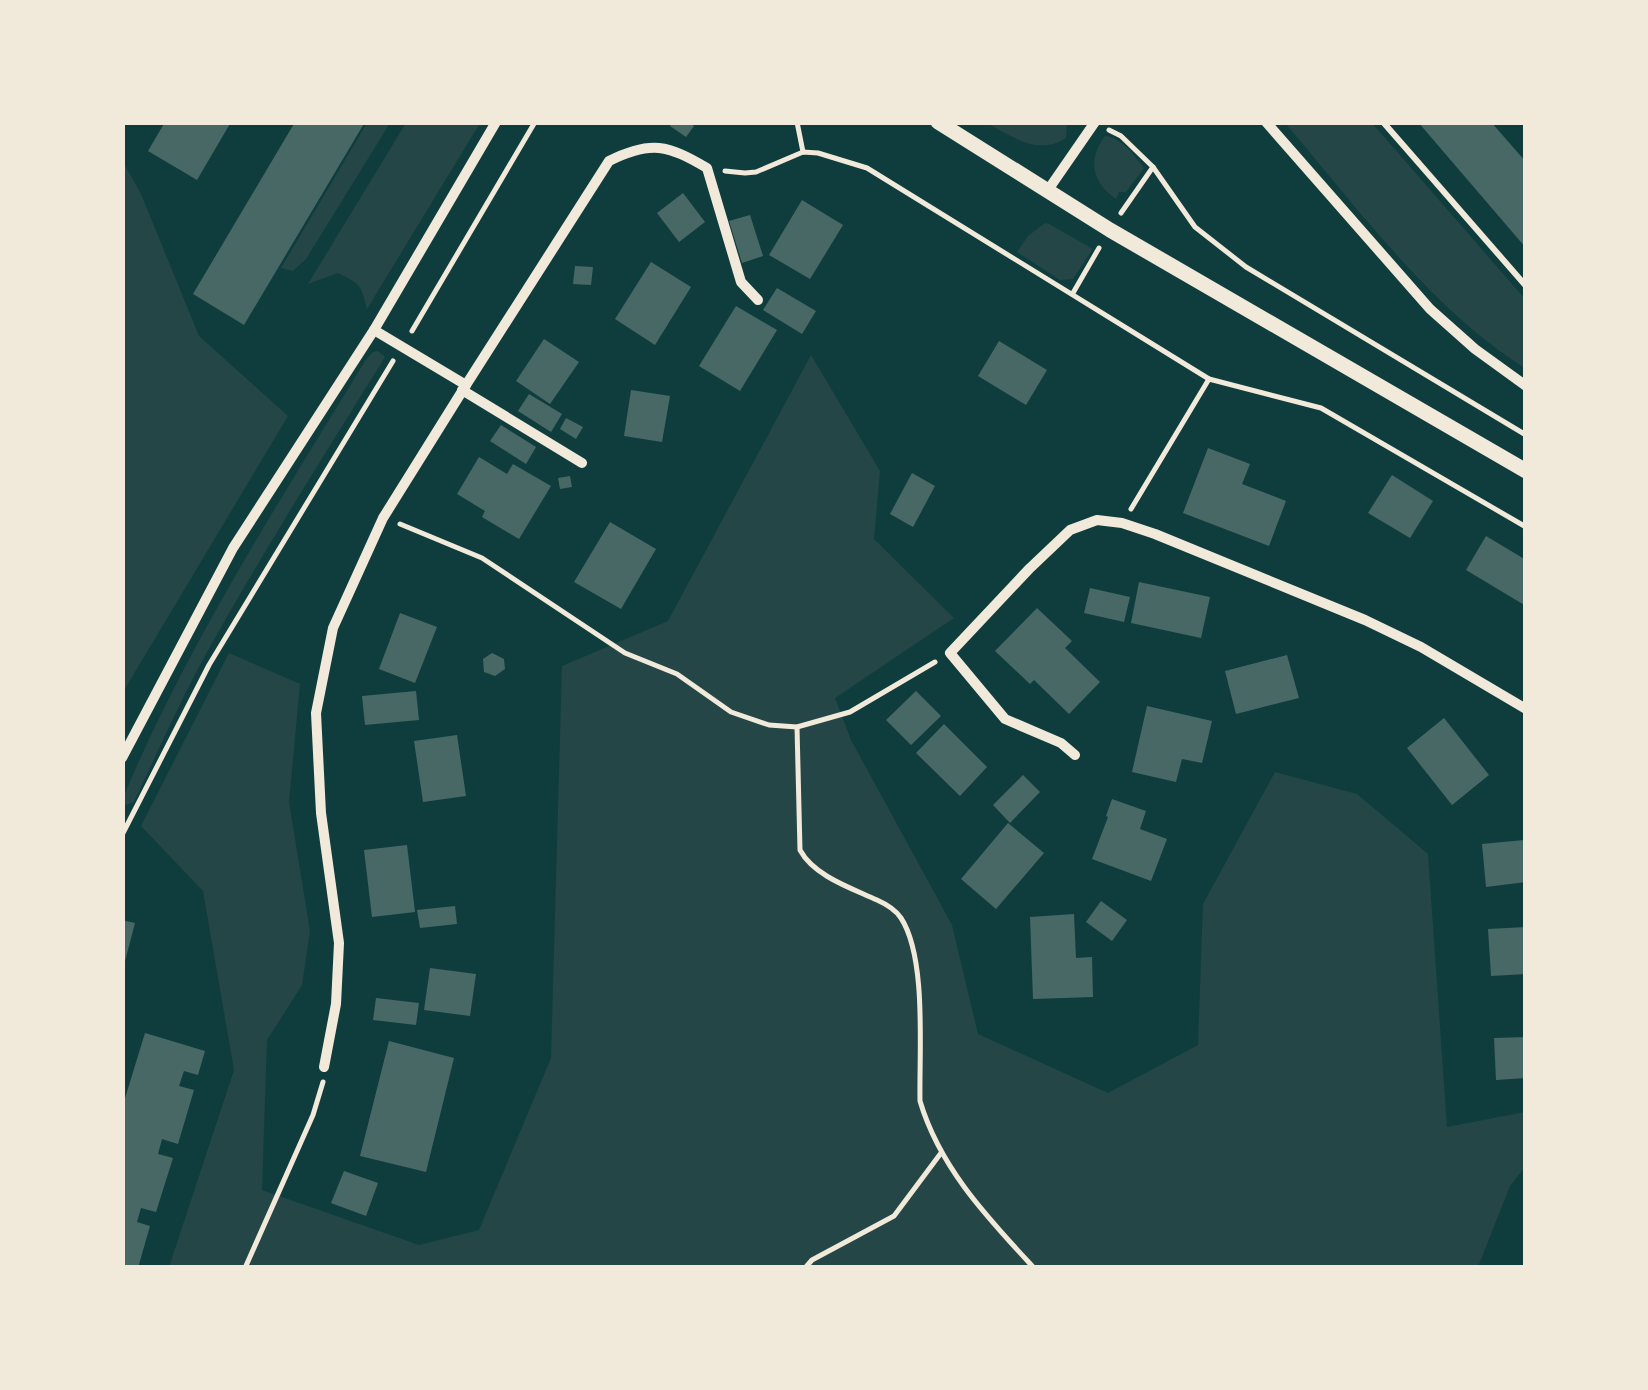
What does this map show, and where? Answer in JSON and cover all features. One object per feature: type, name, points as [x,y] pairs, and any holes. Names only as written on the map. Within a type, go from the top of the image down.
[{"type":"street","points":[[122,758],[233,548],[374,330],[496,122]]},
{"type":"street","points":[[938,122],[1110,230],[1526,471]]},
{"type":"street","points":[[1266,122],[1430,308],[1475,349],[1526,386]]},
{"type":"street","points":[[1048,190],[1095,123]]},
{"type":"street","points":[[324,1067],[336,1004],[339,943],[320,814],[316,713],[333,628],[384,518],[609,160],[630,150],[652,146],[687,156],[708,168],[741,282],[758,300]]},
{"type":"street","points":[[374,330],[582,463]]},
{"type":"street","points":[[1075,755],[1061,743],[1005,719],[950,653],[1070,530],[1097,520],[1155,534],[1365,620],[1421,647],[1526,709]]},
{"type":"lane","points":[[1383,122],[1526,286]]},
{"type":"path","points":[[122,836],[209,666],[535,122]]},
{"type":"path","points":[[797,122],[804,152]]},
{"type":"path","points":[[1095,123],[1121,136],[1153,167],[1194,227],[1246,267],[1526,435]]},
{"type":"path","points":[[708,168],[756,172],[804,152],[867,168],[1210,378],[1321,408],[1526,527]]},
{"type":"path","points":[[1122,523],[1210,378]]},
{"type":"path","points":[[384,518],[482,558],[625,653],[678,674],[731,712],[769,726],[796,727],[850,712],[950,653]]},
{"type":"path","points":[[796,727],[800,850],[807,862],[900,915],[917,960],[920,1100],[926,1120],[960,1184],[1034,1268]]},
{"type":"path","points":[[245,1268],[313,1116],[324,1067]]},
{"type":"path","points":[[805,1268],[812,1260],[894,1216],[941,1153]]},
{"type":"shaded area","points":[[367,123],[390,123],[306,259],[293,271],[281,268]]},
{"type":"shaded area","points":[[406,123],[480,123],[367,309],[358,286],[338,273],[308,284]]},
{"type":"shaded area","points":[[987,123],[1067,123],[1066,138],[1036,145]]},
{"type":"shaded area","points":[[1285,123],[1372,123],[1525,299],[1525,368],[1458,317],[1427,287]]},
{"type":"shaded area","points":[[1105,136],[1122,144],[1144,168],[1116,199],[1102,185],[1095,170],[1096,154]]},
{"type":"shaded area","points":[[123,162],[141,194],[199,336],[288,416],[123,692]]},
{"type":"shaded area","points":[[1045,223],[1092,250],[1073,279],[1060,280],[1017,252],[1028,236]]},
{"type":"shaded area","points":[[378,351],[385,357],[232,608],[190,684],[134,802],[126,805],[123,798],[148,741],[205,629],[365,361]]},
{"type":"shaded area","points":[[811,355],[880,471],[874,539],[954,618],[835,698],[851,740],[952,925],[978,1034],[1108,1093],[1198,1045],[1203,904],[1275,772],[1357,794],[1428,854],[1447,1127],[1525,1112],[1525,1167],[1510,1186],[1478,1267],[169,1267],[234,1070],[203,891],[141,826],[229,653],[300,684],[289,802],[310,931],[302,985],[267,1040],[262,1190],[419,1245],[479,1230],[551,1058],[562,666],[668,621]]},
{"type":"building","points":[[165,122],[231,122],[197,180],[148,151]]},
{"type":"building","points":[[295,122],[365,122],[244,325],[193,294]]},
{"type":"building","points":[[672,122],[694,126],[686,137],[670,126]]},
{"type":"building","points":[[1418,122],[1491,122],[1526,162],[1526,248]]},
{"type":"building","points":[[683,193],[705,222],[679,242],[657,213]]},
{"type":"building","points":[[802,200],[843,225],[810,279],[769,255]]},
{"type":"building","points":[[750,215],[763,256],[742,263],[729,221]]},
{"type":"building","points":[[651,262],[691,287],[655,345],[615,319]]},
{"type":"building","points":[[575,266],[593,267],[591,285],[573,284]]},
{"type":"building","points":[[777,288],[816,311],[802,334],[763,310]]},
{"type":"building","points":[[736,306],[777,330],[740,391],[699,366]]},
{"type":"building","points":[[544,339],[579,362],[550,404],[516,381]]},
{"type":"building","points":[[999,341],[1047,370],[1026,405],[978,376]]},
{"type":"building","points":[[631,390],[670,396],[662,442],[624,436]]},
{"type":"building","points":[[529,394],[562,414],[551,432],[518,411]]},
{"type":"building","points":[[566,418],[583,427],[576,439],[560,429]]},
{"type":"building","points":[[501,425],[536,447],[526,464],[490,441]]},
{"type":"building","points":[[1208,448],[1250,464],[1242,484],[1286,501],[1269,546],[1183,513]]},
{"type":"building","points":[[479,457],[507,474],[513,464],[551,486],[519,539],[482,517],[485,511],[457,494]]},
{"type":"building","points":[[912,473],[935,486],[913,527],[890,514]]},
{"type":"building","points":[[1392,475],[1433,501],[1410,538],[1368,513]]},
{"type":"building","points":[[570,476],[572,487],[560,489],[558,478]]},
{"type":"building","points":[[610,522],[656,549],[621,609],[574,582]]},
{"type":"building","points":[[1486,536],[1526,560],[1526,606],[1466,570]]},
{"type":"building","points":[[1139,582],[1210,597],[1201,638],[1131,623]]},
{"type":"building","points":[[1090,588],[1130,597],[1124,622],[1084,613]]},
{"type":"building","points":[[1037,608],[1072,641],[1065,648],[1100,682],[1069,714],[1034,680],[1030,684],[995,651]]},
{"type":"building","points":[[400,613],[437,627],[415,683],[379,669]]},
{"type":"building","points":[[492,653],[504,659],[505,669],[495,676],[484,672],[483,659]]},
{"type":"building","points":[[1287,655],[1299,698],[1236,714],[1225,671]]},
{"type":"building","points":[[416,691],[419,720],[365,725],[362,696]]},
{"type":"building","points":[[916,691],[941,716],[911,745],[886,720]]},
{"type":"building","points":[[1147,706],[1212,721],[1202,763],[1182,759],[1176,782],[1132,772]]},
{"type":"building","points":[[1444,718],[1489,775],[1452,805],[1407,748]]},
{"type":"building","points":[[944,724],[987,767],[960,796],[916,753]]},
{"type":"building","points":[[457,735],[466,796],[423,802],[414,741]]},
{"type":"building","points":[[1023,775],[1040,792],[1010,823],[993,805]]},
{"type":"building","points":[[1112,799],[1146,811],[1140,829],[1167,839],[1151,881],[1092,859]]},
{"type":"building","points":[[1008,823],[1044,853],[996,909],[961,879]]},
{"type":"building","points":[[1524,840],[1526,882],[1486,887],[1482,844]]},
{"type":"building","points":[[407,845],[415,912],[372,917],[364,850]]},
{"type":"building","points":[[1101,901],[1127,920],[1112,941],[1086,922]]},
{"type":"building","points":[[455,906],[457,924],[420,928],[417,910]]},
{"type":"building","points":[[1074,914],[1076,958],[1092,957],[1093,997],[1033,999],[1030,917]]},
{"type":"building","points":[[122,920],[135,923],[124,965],[122,965]]},
{"type":"building","points":[[1526,927],[1526,974],[1491,976],[1488,929]]},
{"type":"building","points":[[430,968],[476,974],[470,1016],[424,1010]]},
{"type":"building","points":[[376,998],[419,1003],[416,1025],[373,1020]]},
{"type":"building","points":[[145,1033],[205,1051],[198,1075],[184,1071],[179,1086],[194,1090],[178,1144],[162,1139],[158,1154],[173,1158],[156,1212],[141,1208],[137,1222],[150,1226],[138,1268],[122,1268],[122,1108]]},
{"type":"building","points":[[1526,1037],[1526,1078],[1496,1080],[1494,1038]]},
{"type":"building","points":[[389,1041],[454,1058],[426,1172],[360,1156]]},
{"type":"building","points":[[344,1171],[378,1183],[366,1216],[331,1203]]}]
